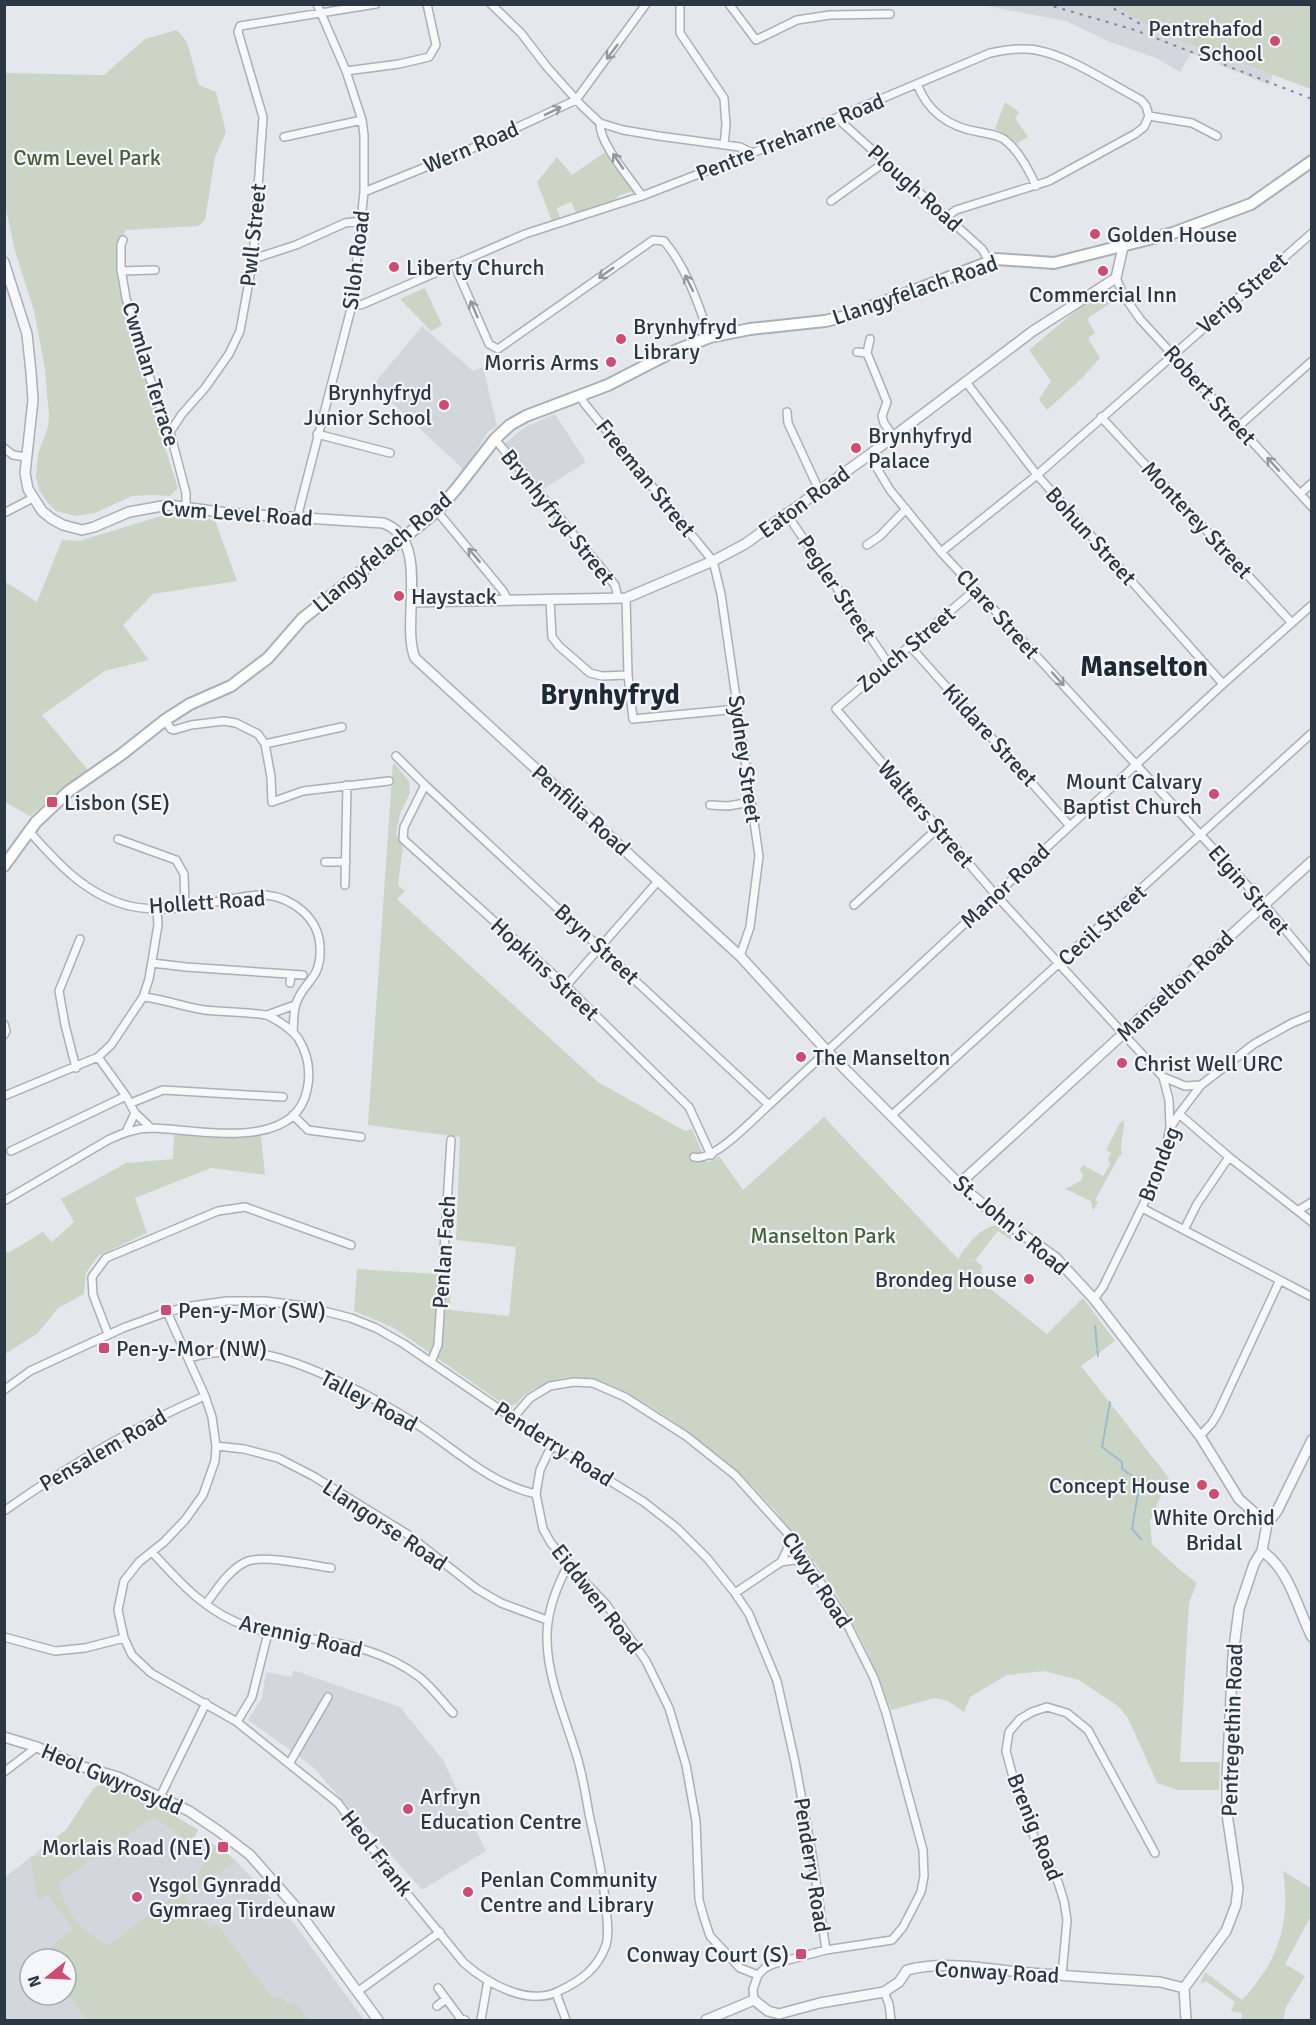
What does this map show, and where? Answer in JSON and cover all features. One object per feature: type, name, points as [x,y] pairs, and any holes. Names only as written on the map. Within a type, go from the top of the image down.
[{"type":"main road","name":"Llangyfelach Road","points":[[4,866],[29,831],[69,791],[165,720],[190,704],[231,686],[268,658],[302,619],[437,511],[495,439],[510,425],[526,416],[608,385],[672,352],[710,337],[750,329],[825,321],[848,316],[989,261],[1006,258],[1054,263],[1173,233],[1251,204],[1311,161]]},
{"type":"street","name":"Siloh Road","points":[[299,517],[317,434],[352,305],[364,192],[362,120],[346,71],[317,4]]},
{"type":"street","points":[[322,14],[376,4]]},
{"type":"street","points":[[346,71],[399,64],[429,57],[436,45],[427,4]]},
{"type":"street","points":[[491,4],[521,33],[547,67],[600,123],[623,130],[746,149],[752,153]]},
{"type":"street","points":[[576,100],[646,4]]},
{"type":"street","points":[[680,4],[680,33],[724,98],[726,125],[724,145]]},
{"type":"street","points":[[729,4],[756,40],[798,20],[830,15],[890,14]]},
{"type":"street","name":"Pwll Street","points":[[170,432],[229,354],[240,331],[253,260],[262,117],[238,32],[240,26],[315,13],[322,14]]},
{"type":"street","name":"Pentre Treharne Road","points":[[352,305],[361,305],[525,234],[642,196],[752,153],[990,53],[1005,50],[1036,50],[1067,60],[1141,100],[1149,116]]},
{"type":"street","points":[[917,84],[928,106],[942,119],[962,129],[992,134],[1005,140],[1017,154],[1036,186]]},
{"type":"street","name":"Wern Road","points":[[364,192],[473,148],[576,100]]},
{"type":"street","points":[[948,216],[956,210],[1049,181],[1135,134],[1144,127],[1149,116],[1194,120],[1217,136]]},
{"type":"street","name":"Plough Road","points":[[838,118],[948,216],[982,249],[989,261]]},
{"type":"street","points":[[284,137],[362,120]]},
{"type":"street","points":[[600,123],[605,142],[642,196]]},
{"type":"street","points":[[831,201],[885,162]]},
{"type":"street","points":[[253,260],[296,245],[345,223],[361,221]]},
{"type":"street","name":"Verig Street","points":[[941,552],[1037,475],[1311,233]]},
{"type":"street","name":"Cwmlan Terrace","points":[[123,240],[121,245],[122,271],[126,298],[149,376],[170,432],[186,493],[186,508]]},
{"type":"street","points":[[454,264],[489,344],[498,349],[653,240],[664,241],[674,253],[694,293],[710,337]]},
{"type":"street","points":[[1116,278],[1123,247]]},
{"type":"street","points":[[4,262],[27,334],[33,400],[26,457],[27,481],[33,498],[4,513]]},
{"type":"street","points":[[122,271],[155,270]]},
{"type":"street","name":"Robert Street","points":[[1116,278],[1124,296],[1140,319],[1311,507]]},
{"type":"street","name":"Eaton Road","points":[[412,602],[622,598],[713,561],[745,544],[869,455],[1033,332],[1116,278]]},
{"type":"street","points":[[870,339],[867,353],[887,402],[883,410],[884,423],[893,436]]},
{"type":"street","points":[[857,352],[867,353]]},
{"type":"street","points":[[1239,426],[1311,361]]},
{"type":"street","name":"Bohun Street","points":[[966,382],[1037,475],[1223,684]]},
{"type":"street","name":"Freeman Street","points":[[580,394],[584,403],[713,561]]},
{"type":"street","points":[[787,412],[788,423],[819,490]]},
{"type":"street","name":"Monterey Street","points":[[1101,417],[1292,623]]},
{"type":"street","points":[[317,434],[390,453]]},
{"type":"street","name":"Brynhyfryd Street","points":[[495,439],[615,585],[622,598]]},
{"type":"street","points":[[4,448],[13,454],[26,457]]},
{"type":"street","name":"Clare Street","points":[[869,455],[890,490],[941,552],[1137,766]]},
{"type":"street","points":[[1300,494],[1311,483]]},
{"type":"street","name":"Cwm Level Road","points":[[33,498],[42,511],[52,519],[63,525],[82,530],[142,508],[168,505],[227,513],[383,523],[393,527],[404,538]]},
{"type":"street","points":[[867,545],[880,536],[906,509]]},
{"type":"street","points":[[437,511],[508,600]]},
{"type":"street","name":"Pegler Street","points":[[786,513],[888,663]]},
{"type":"street","name":"Penfilia Road","points":[[404,538],[410,559],[412,602],[410,646],[415,658],[740,956],[828,1052]]},
{"type":"street","name":"Sydney Street","points":[[713,561],[721,594],[759,856],[750,927],[740,956]]},
{"type":"street","name":"Zouch Street","points":[[836,709],[976,589]]},
{"type":"street","points":[[622,598],[633,719],[738,710]]},
{"type":"street","points":[[550,601],[552,637],[559,646],[590,673],[602,676],[628,675]]},
{"type":"street","name":"Manor Road","points":[[711,1155],[828,1052],[995,894],[1311,605]]},
{"type":"street","name":"Kildare Street","points":[[909,645],[1070,826]]},
{"type":"street","name":"Walters Street","points":[[836,709],[995,894],[1162,1077],[1185,1086],[1201,1085]]},
{"type":"street","points":[[165,720],[174,730],[201,723],[224,721],[236,723],[258,734],[265,744],[271,777],[272,802],[303,791],[347,784],[389,781]]},
{"type":"street","points":[[265,744],[342,727]]},
{"type":"street","name":"Cecil Street","points":[[891,1116],[1311,733]]},
{"type":"street","name":"Bryn Street","points":[[396,756],[769,1105]]},
{"type":"street","name":"Elgin Street","points":[[1137,766],[1264,904],[1311,962]]},
{"type":"street","points":[[345,885],[347,784]]},
{"type":"street","name":"Hopkins Street","points":[[425,785],[404,827],[403,839],[566,986],[689,1107],[711,1155]]},
{"type":"street","points":[[710,805],[728,806],[751,802]]},
{"type":"street","points":[[854,905],[938,828]]},
{"type":"street","name":"Hollett Road","points":[[29,831],[87,887],[108,899],[132,907],[185,907],[266,895],[290,901],[305,912],[314,927],[320,945],[320,964],[295,1005],[293,1032]]},
{"type":"street","points":[[118,839],[176,860],[184,874],[185,907]]},
{"type":"street","name":"Manselton Road","points":[[959,1184],[1311,861]]},
{"type":"street","points":[[325,862],[346,862]]},
{"type":"street","points":[[566,986],[659,880]]},
{"type":"street","points":[[4,1096],[76,1068],[98,1057],[111,1045],[143,997],[149,979],[158,925],[157,908]]},
{"type":"street","points":[[76,1068],[59,991],[80,939]]},
{"type":"street","points":[[152,963],[303,975]]},
{"type":"street","points":[[290,984],[291,974]]},
{"type":"street","points":[[143,997],[161,999],[203,1010],[267,1015],[295,1005]]},
{"type":"street","points":[[4,1200],[126,1132],[151,1128],[226,1133],[257,1132],[271,1129],[293,1114],[306,1096],[309,1063],[301,1043],[293,1032],[267,1015]]},
{"type":"street","name":"Brondeg","points":[[1094,1299],[1103,1287],[1162,1166],[1170,1128],[1201,1085],[1254,1044],[1311,1015]]},
{"type":"street","points":[[4,1024],[6,1031],[4,1035]]},
{"type":"street","name":"St. John's Road","points":[[828,1052],[959,1184],[994,1214],[1056,1258],[1094,1299],[1200,1436],[1239,1499],[1267,1524]]},
{"type":"street","points":[[98,1057],[131,1103],[135,1113],[151,1128]]},
{"type":"street","points":[[1162,1077],[1168,1100],[1170,1128]]},
{"type":"street","points":[[131,1103],[163,1090],[283,1097]]},
{"type":"street","points":[[11,1151],[126,1096]]},
{"type":"street","points":[[126,1132],[135,1113]]},
{"type":"street","points":[[293,1114],[308,1130],[361,1137]]},
{"type":"street","points":[[1179,1114],[1311,1222]]},
{"type":"street","name":"Penlan Fach","points":[[431,1362],[438,1345],[451,1140]]},
{"type":"street","points":[[694,1157],[711,1155]]},
{"type":"street","points":[[1184,1230],[1197,1204],[1229,1157]]},
{"type":"street","points":[[1299,1210],[1311,1202]]},
{"type":"street","points":[[108,1334],[93,1295],[92,1277],[106,1258],[218,1211],[245,1207],[351,1245]]},
{"type":"street","points":[[1142,1208],[1243,1259],[1279,1282],[1311,1297]]},
{"type":"street","points":[[1200,1436],[1212,1424],[1218,1413],[1279,1282]]},
{"type":"street","name":"Penderry Road","points":[[4,1390],[30,1371],[108,1334],[167,1312],[227,1301],[265,1301],[304,1306],[351,1318],[376,1328],[431,1362],[552,1445],[644,1502],[677,1528],[707,1557],[735,1593],[749,1614],[777,1681],[800,1785],[826,1950]]},
{"type":"street","name":"Heol Frank","points":[[167,1312],[189,1358],[212,1417],[216,1446],[215,1461],[202,1495],[185,1520],[139,1562],[124,1581],[118,1610],[124,1638],[132,1654],[151,1673],[237,1722],[338,1803],[400,1885],[464,1963],[507,1990],[526,1995],[542,1996],[556,1993],[581,1980],[596,1964],[607,1943],[603,1878],[578,1761],[561,1711],[547,1643],[548,1620],[557,1586],[569,1563]]},
{"type":"street","name":"Talley Road","points":[[189,1358],[207,1352],[234,1351],[261,1354],[306,1368],[371,1398],[419,1425],[495,1479],[518,1490],[536,1494]]},
{"type":"street","name":"Clwyd Road","points":[[512,1419],[530,1398],[550,1386],[573,1382],[593,1383],[625,1397],[686,1436],[735,1475],[789,1534],[843,1616],[874,1678],[886,1713],[923,1850],[924,1876],[921,1892],[903,1928],[892,1940],[826,1950]]},
{"type":"street","name":"Pensalem Road","points":[[4,1511],[52,1477],[110,1442],[157,1416],[205,1396]]},
{"type":"street","name":"Pentregethin Road","points":[[1184,1988],[1226,1930],[1236,1905],[1237,1880],[1227,1814],[1227,1779],[1233,1655],[1239,1609],[1254,1564],[1262,1551],[1267,1524],[1277,1511],[1311,1440]]},
{"type":"street","name":"Eiddwen Road","points":[[552,1445],[540,1470],[536,1494],[543,1529],[551,1544],[606,1604],[646,1661],[669,1708],[686,1765],[696,1821],[699,1900],[704,1918],[710,1936],[740,1968],[758,1975]]},
{"type":"street","name":"Llangorse Road","points":[[216,1446],[244,1449],[278,1458],[313,1476],[406,1534],[477,1589],[501,1603],[548,1620]]},
{"type":"street","points":[[781,1562],[787,1550],[789,1534]]},
{"type":"street","points":[[1262,1551],[1274,1559],[1283,1572],[1311,1637]]},
{"type":"street","name":"Arennig Road","points":[[152,1552],[188,1591],[226,1617],[268,1633],[331,1641],[387,1656],[419,1677],[453,1713]]},
{"type":"street","points":[[206,1604],[220,1585],[237,1568],[248,1561],[260,1558],[331,1568]]},
{"type":"street","points":[[735,1593],[781,1562],[794,1560],[808,1562]]},
{"type":"street","points":[[237,1722],[252,1697],[268,1633]]},
{"type":"street","points":[[4,1637],[55,1651],[85,1648],[124,1638]]},
{"type":"street","points":[[289,1764],[328,1697]]},
{"type":"street","points":[[160,1797],[206,1703]]},
{"type":"street","name":"Brenig Road","points":[[1062,1975],[1067,1920],[1064,1901],[1058,1882],[1034,1838],[1006,1750],[1009,1732],[1020,1719],[1047,1707],[1067,1713],[1088,1730],[1155,1853]]},
{"type":"street","name":"Heol Gwyrosydd","points":[[4,1737],[37,1747],[80,1766],[118,1777],[160,1797],[189,1811],[249,1855],[294,1905],[378,2020]]},
{"type":"street","points":[[4,1772],[37,1747]]},
{"type":"street","points":[[357,1992],[440,1932]]},
{"type":"street","points":[[826,1950],[765,1968],[758,1975],[753,1989],[754,2000],[759,2006],[772,2013],[787,2017],[820,2003],[884,1992],[889,2004],[891,2020]]},
{"type":"street","name":"Conway Road","points":[[884,1992],[894,1987],[908,1970],[949,1966],[1160,1982],[1184,1988]]},
{"type":"street","points":[[481,2020],[488,1980]]},
{"type":"street","points":[[438,1988],[461,2019],[465,2020]]},
{"type":"street","points":[[1184,1988],[1186,2020]]},
{"type":"street","points":[[556,1993],[566,2020]]},
{"type":"street","points":[[437,2006],[446,1999]]},
{"type":"street","points":[[706,2020],[754,2000]]},
{"type":"shaded area","points":[[981,5],[1311,5],[1207,51],[1273,75],[1269,85],[1191,53],[1180,72],[1156,58],[1110,42],[1066,21]]},
{"type":"shaded area","name":"Brynhyfryd Junior School","points":[[422,326],[473,371],[483,367],[497,426],[488,432],[464,470],[373,385]]},
{"type":"shaded area","points":[[555,414],[586,462],[543,489],[504,444],[525,427]]},
{"type":"shaded area","name":"Arfryn Education Centre","points":[[293,1670],[400,1707],[443,1760],[486,1851],[422,1890],[312,1766],[248,1720],[262,1698],[266,1672],[292,1677]]},
{"type":"shaded area","name":"Ysgol Gynradd Gymraeg Tirdeunaw","points":[[98,1785],[153,1803],[198,1830],[194,1838],[207,1848],[211,1842],[236,1861],[291,1919],[364,2020],[5,2020],[5,1877],[66,1830]]},
{"type":"green space","name":"Pentrehafod School","points":[[1113,5],[1311,5],[1311,89],[1174,38]]},
{"type":"green space","name":"Cwm Level Park","points":[[177,30],[187,42],[199,85],[216,92],[226,132],[215,157],[205,220],[198,226],[126,230],[118,246],[143,364],[160,417],[159,429],[178,488],[170,496],[132,496],[95,513],[76,516],[56,511],[39,490],[36,477],[38,454],[48,427],[49,416],[45,369],[34,311],[15,251],[5,205],[4,73],[104,75],[145,39]]},
{"type":"green space","points":[[1005,102],[1019,112],[1015,118],[1028,137],[1016,144],[1010,137],[995,129]]},
{"type":"green space","points":[[608,150],[636,194],[630,192],[618,196],[615,200],[576,213],[571,202],[557,208],[560,218],[552,221],[537,182],[557,157],[572,175]]},
{"type":"green space","points":[[425,288],[442,325],[431,331],[400,299]]},
{"type":"green space","points":[[1106,290],[1112,290],[1117,299],[1089,317],[1088,320],[1095,333],[1089,337],[1089,340],[1100,358],[1047,410],[1039,399],[1051,381],[1029,350],[1074,312]]},
{"type":"green space","points":[[168,514],[215,520],[237,581],[153,594],[123,625],[149,660],[105,671],[42,715],[88,770],[30,816],[5,802],[4,581],[37,602],[62,540],[79,541]]},
{"type":"green space","name":"Manselton Park","points":[[393,762],[409,781],[410,793],[400,814],[396,835],[403,847],[398,885],[405,891],[397,899],[598,1082],[685,1131],[692,1129],[702,1152],[690,1159],[708,1162],[719,1156],[743,1190],[824,1117],[958,1259],[980,1233],[991,1226],[998,1225],[1011,1235],[1011,1240],[998,1231],[975,1260],[983,1267],[981,1271],[987,1286],[1047,1334],[1083,1298],[1115,1341],[1081,1366],[1169,1478],[1150,1521],[1152,1544],[1197,1583],[1189,1603],[1180,1762],[1220,1762],[1219,1790],[1178,1790],[1157,1783],[1128,1718],[1118,1706],[1079,1680],[1044,1671],[1007,1675],[970,1697],[964,1712],[948,1701],[935,1698],[891,1710],[863,1643],[841,1602],[815,1562],[756,1490],[726,1462],[688,1432],[624,1391],[586,1378],[569,1377],[552,1381],[528,1393],[517,1404],[506,1406],[394,1328],[354,1311],[357,1269],[451,1275],[450,1310],[509,1316],[516,1247],[456,1240],[460,1137],[368,1125]]},
{"type":"green space","points":[[1124,1120],[1122,1155],[1095,1200],[1098,1202],[1093,1211],[1091,1201],[1065,1189],[1081,1181],[1083,1175],[1080,1170],[1083,1165],[1103,1176],[1110,1164],[1108,1159],[1111,1153],[1106,1150],[1120,1123]]},
{"type":"green space","points":[[174,1135],[261,1136],[265,1175],[211,1168],[135,1198],[147,1233],[98,1256],[86,1273],[84,1294],[58,1308],[38,1333],[5,1354],[4,1247],[8,1253],[43,1232],[52,1242],[74,1222],[61,1199],[126,1163],[173,1159]]},
{"type":"green space","points":[[104,1783],[153,1803],[198,1830],[191,1843],[154,1817],[91,1860],[87,1853],[39,1850],[66,1830],[93,1789]]},
{"type":"green space","points":[[216,1845],[236,1861],[185,1897],[210,1929],[217,1924],[273,1999],[280,1997],[290,2005],[295,2002],[309,2020],[84,2020],[86,2018],[78,2007],[78,1947],[50,1947],[73,1929],[48,1894],[38,1901],[30,1857],[84,1858],[87,1863],[59,1882],[61,1893],[70,1912],[82,1928],[109,1945],[194,1881]]},
{"type":"green space","points":[[1283,1871],[1311,1888],[1311,1916],[1285,1964],[1305,1976],[1286,2007],[1283,2020],[1241,2020],[1242,2013],[1231,2011],[1235,2002],[1206,1981],[1200,1984],[1205,1972],[1242,2000],[1265,1971],[1279,1941],[1283,1925],[1285,1890]]},
{"type":"waterway","points":[[1095,1326],[1098,1356]]},
{"type":"waterway","points":[[1110,1402],[1102,1447],[1122,1462],[1122,1469],[1140,1481],[1132,1529],[1141,1539]]},
{"type":"railway","points":[[1045,4],[1135,30],[1312,99]]},
{"type":"railway","points":[[1106,4],[1142,25]]},
{"type":"place","name":"Pentrehafod School","points":[[1275,41]]},
{"type":"place","name":"Golden House","points":[[1095,234]]},
{"type":"place","name":"Liberty Church","points":[[394,267]]},
{"type":"place","name":"Commercial Inn","points":[[1103,271]]},
{"type":"place","name":"Brynhyfryd Library","points":[[621,339]]},
{"type":"place","name":"Morris Arms","points":[[611,362]]},
{"type":"place","name":"Brynhyfryd Junior School","points":[[444,405]]},
{"type":"place","name":"Brynhyfryd Palace","points":[[856,448]]},
{"type":"place","name":"Haystack","points":[[399,596]]},
{"type":"place","name":"Mount Calvary Baptist Church","points":[[1214,794]]},
{"type":"place","name":"Lisbon (SE)","points":[[52,802]]},
{"type":"place","name":"The Manselton","points":[[801,1057]]},
{"type":"place","name":"Christ Well URC","points":[[1122,1063]]},
{"type":"place","name":"Brondeg House","points":[[1029,1279]]},
{"type":"place","name":"Pen-y-Mor (SW)","points":[[166,1310]]},
{"type":"place","name":"Pen-y-Mor (NW)","points":[[104,1348]]},
{"type":"place","name":"Concept House","points":[[1202,1485]]},
{"type":"place","name":"White Orchid Bridal","points":[[1214,1494]]},
{"type":"place","name":"Arfryn Education Centre","points":[[408,1809]]},
{"type":"place","name":"Morlais Road (NE)","points":[[223,1847]]},
{"type":"place","name":"Penlan Community Centre and Library","points":[[468,1892]]},
{"type":"place","name":"Ysgol Gynradd Gymraeg Tirdeunaw","points":[[137,1897]]},
{"type":"place","name":"Conway Court (S)","points":[[801,1954]]},
{"type":"district","name":"Manselton","points":[[1144,667]]},
{"type":"district","name":"Brynhyfryd","points":[[610,695]]}]
